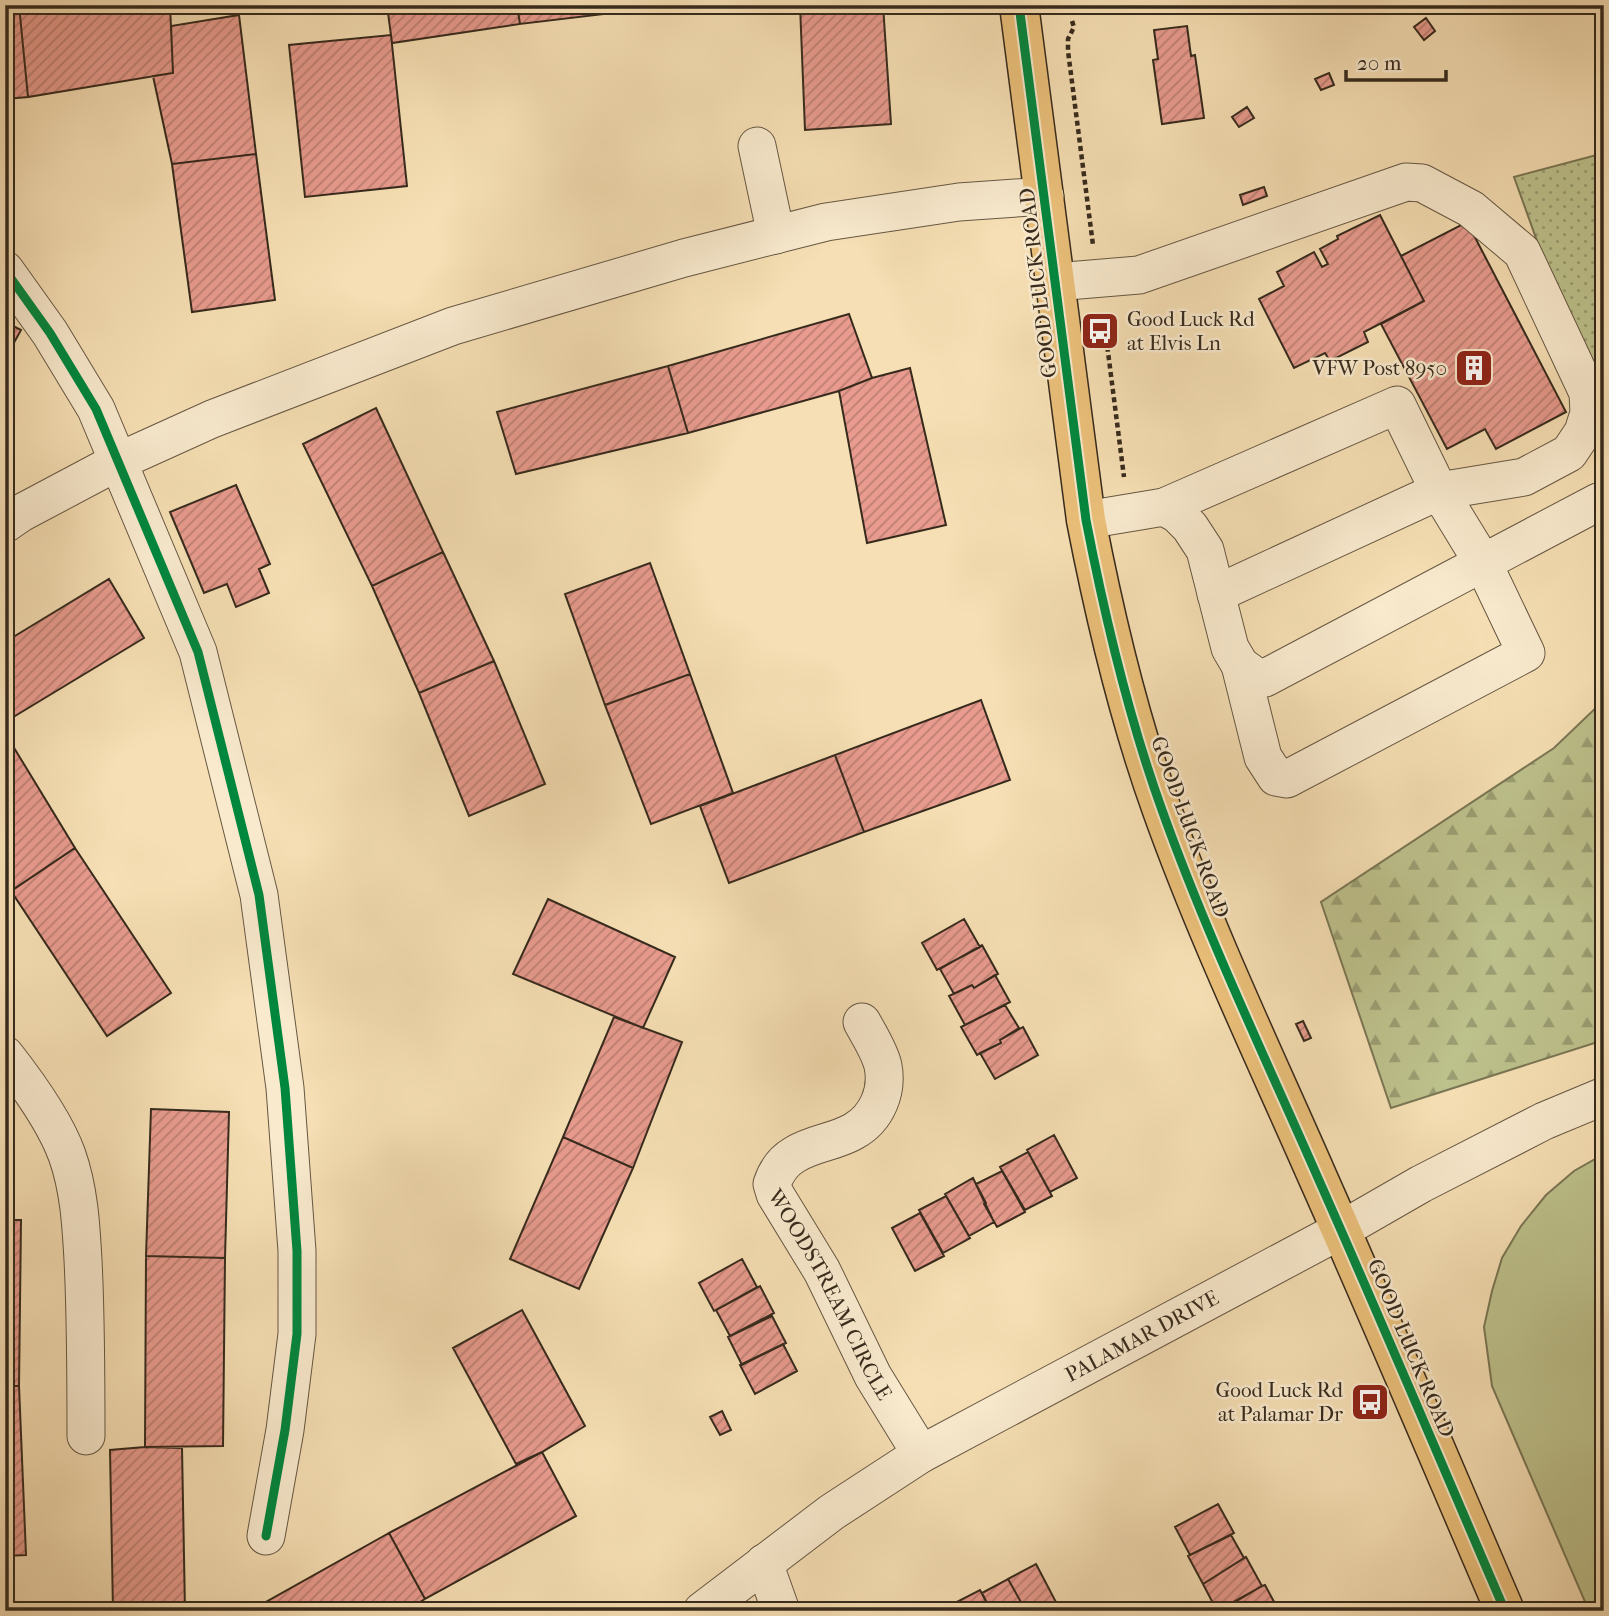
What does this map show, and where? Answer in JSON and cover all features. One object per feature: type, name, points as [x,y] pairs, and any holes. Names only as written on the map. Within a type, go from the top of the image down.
[{"type":"main road","name":"GOOD LUCK ROAD","points":[[1019,5],[1086,520],[1094,564],[1132,719],[1162,811],[1211,935],[1505,1611]]},
{"type":"street","points":[[757,146],[776,235]]},
{"type":"street","points":[[1055,282],[1139,275],[1406,182],[1422,183],[1471,209],[1522,252],[1588,393],[1589,413],[1583,432],[1569,453],[1524,477],[1439,491],[1216,594]]},
{"type":"street","points":[[5,524],[117,461],[212,419],[453,326],[684,258],[826,222],[959,202],[1045,196]]},
{"type":"street","points":[[5,270],[50,332],[96,409],[198,652],[261,909],[285,1088],[297,1251],[297,1334],[285,1430],[266,1536]]},
{"type":"street","points":[[1086,520],[1164,507],[1397,404],[1439,491],[1483,563],[1526,653],[1287,779],[1276,777],[1263,757],[1240,665],[1230,648],[1205,550],[1190,527],[1177,514],[1164,507]]},
{"type":"street","points":[[1240,665],[1254,675],[1265,678],[1598,502]]},
{"type":"street","name":"WOODSTREAM CIRCLE","points":[[862,1022],[883,1064],[884,1089],[879,1104],[864,1124],[853,1132],[795,1154],[782,1164],[772,1184],[775,1194],[822,1271],[873,1376],[921,1454]]},
{"type":"street","points":[[5,1055],[20,1074],[55,1132],[66,1153],[76,1186],[87,1321],[86,1436]]},
{"type":"street","name":"PALAMAR DRIVE","points":[[702,1611],[832,1512],[921,1454],[1341,1230],[1421,1184],[1544,1121],[1604,1096]]},
{"type":"street","points":[[764,1563],[782,1611]]},
{"type":"path","points":[[1072,21],[1074,27],[1068,39],[1068,51],[1093,250]]},
{"type":"path","points":[[1102,302],[1124,477]]},
{"type":"green space","points":[[1604,153],[1604,427],[1514,177]]},
{"type":"green space","points":[[1604,700],[1604,1040],[1391,1108],[1321,902],[1554,748]]},
{"type":"green space","points":[[1604,1154],[1604,1611],[1589,1611],[1492,1386],[1484,1327],[1502,1258],[1521,1226],[1546,1195],[1574,1171]]},
{"type":"building","points":[[5,5],[19,5],[28,97],[5,99]]},
{"type":"building","points":[[19,5],[170,5],[173,73],[28,97]]},
{"type":"building","points":[[387,5],[517,5],[520,24],[392,43]]},
{"type":"building","points":[[517,5],[654,5],[655,8],[520,24]]},
{"type":"building","points":[[654,5],[723,5],[655,8]]},
{"type":"building","points":[[800,5],[883,5],[891,124],[805,130]]},
{"type":"building","points":[[239,15],[256,154],[172,164],[153,76],[173,73],[171,26]]},
{"type":"building","points":[[1426,18],[1435,31],[1424,40],[1414,27]]},
{"type":"building","points":[[1187,26],[1191,56],[1195,55],[1204,118],[1162,124],[1153,60],[1158,59],[1154,30]]},
{"type":"building","points":[[391,35],[407,186],[305,197],[289,45]]},
{"type":"building","points":[[1329,73],[1334,85],[1321,90],[1315,79]]},
{"type":"building","points":[[1247,107],[1254,118],[1239,127],[1232,117]]},
{"type":"building","points":[[256,154],[275,300],[192,312],[172,164]]},
{"type":"building","points":[[1264,187],[1267,196],[1243,205],[1240,195]]},
{"type":"building","points":[[1380,215],[1424,301],[1364,332],[1368,342],[1330,361],[1325,353],[1294,368],[1259,299],[1284,286],[1277,272],[1314,252],[1322,267],[1328,264],[1320,249],[1338,239],[1337,236]]},
{"type":"building","name":"VFW Post 8950","points":[[1467,222],[1566,412],[1496,449],[1485,429],[1447,449],[1381,324],[1424,301],[1401,256]]},
{"type":"building","points":[[849,314],[872,378],[839,391],[688,433],[668,366]]},
{"type":"building","points":[[5,322],[21,330],[5,359]]},
{"type":"building","points":[[668,366],[688,433],[516,474],[497,412]]},
{"type":"building","points":[[910,368],[946,525],[867,543],[839,391],[872,378]]},
{"type":"building","points":[[376,408],[443,552],[372,586],[303,444]]},
{"type":"building","points":[[236,485],[270,564],[259,569],[269,593],[236,607],[227,584],[204,593],[170,512]]},
{"type":"building","points":[[443,552],[494,661],[419,693],[372,586]]},
{"type":"building","points":[[650,563],[690,674],[605,705],[565,594]]},
{"type":"building","points":[[109,579],[144,638],[5,722],[5,642]]},
{"type":"building","points":[[494,661],[545,784],[469,816],[419,693]]},
{"type":"building","points":[[690,674],[733,793],[651,824],[605,705]]},
{"type":"building","points":[[981,700],[1010,780],[864,832],[835,755]]},
{"type":"building","points":[[5,733],[75,848],[11,891],[5,882]]},
{"type":"building","points":[[835,755],[864,832],[729,883],[700,806]]},
{"type":"building","points":[[75,848],[171,993],[107,1036],[11,891]]},
{"type":"building","points":[[548,899],[675,957],[643,1028],[513,974]]},
{"type":"building","points":[[964,919],[980,947],[937,970],[922,943]]},
{"type":"building","points":[[982,945],[998,974],[974,988],[972,985],[954,994],[940,969]]},
{"type":"building","points":[[995,975],[1010,1002],[965,1025],[949,996],[972,985],[974,988]]},
{"type":"building","points":[[1005,1005],[1019,1028],[1000,1040],[1001,1043],[977,1055],[961,1027]]},
{"type":"building","points":[[614,1017],[682,1042],[633,1168],[563,1137]]},
{"type":"building","points":[[1303,1021],[1311,1038],[1304,1041],[1296,1024]]},
{"type":"building","points":[[1023,1027],[1038,1055],[995,1079],[980,1053],[1001,1043],[1000,1040]]},
{"type":"building","points":[[151,1109],[229,1112],[225,1258],[146,1256]]},
{"type":"building","points":[[1054,1135],[1077,1178],[1050,1192],[1027,1150]]},
{"type":"building","points":[[563,1137],[633,1168],[579,1289],[510,1259]]},
{"type":"building","points":[[1028,1152],[1052,1196],[1025,1210],[1000,1167]]},
{"type":"building","points":[[1002,1171],[1025,1212],[997,1227],[976,1184]]},
{"type":"building","points":[[973,1178],[994,1222],[969,1236],[945,1194]]},
{"type":"building","points":[[946,1196],[970,1238],[943,1253],[919,1210]]},
{"type":"building","points":[[920,1213],[944,1256],[915,1271],[892,1228]]},
{"type":"building","points":[[5,1220],[21,1220],[19,1386],[5,1386]]},
{"type":"building","points":[[146,1256],[225,1258],[223,1446],[145,1447]]},
{"type":"building","points":[[742,1259],[757,1287],[714,1311],[699,1283]]},
{"type":"building","points":[[760,1286],[774,1313],[730,1336],[716,1310]]},
{"type":"building","points":[[522,1310],[585,1426],[516,1464],[453,1348]]},
{"type":"building","points":[[772,1316],[786,1343],[742,1365],[728,1337]]},
{"type":"building","points":[[783,1344],[797,1371],[755,1394],[740,1365]]},
{"type":"building","points":[[5,1386],[19,1386],[26,1555],[5,1556]]},
{"type":"building","points":[[722,1411],[731,1430],[720,1435],[710,1417]]},
{"type":"building","points":[[182,1448],[185,1611],[113,1611],[110,1450]]},
{"type":"building","points":[[542,1452],[576,1516],[425,1599],[389,1533]]},
{"type":"building","points":[[1218,1504],[1234,1533],[1190,1555],[1175,1527]]},
{"type":"building","points":[[389,1533],[425,1599],[405,1611],[271,1611],[266,1602]]},
{"type":"building","points":[[1231,1535],[1244,1558],[1203,1584],[1188,1556]]},
{"type":"building","points":[[1246,1557],[1262,1586],[1217,1611],[1203,1584]]},
{"type":"building","points":[[1036,1564],[1057,1604],[1044,1611],[1026,1611],[1008,1579]]},
{"type":"building","points":[[1008,1579],[1026,1611],[991,1611],[982,1593]]},
{"type":"building","points":[[1265,1585],[1279,1611],[1220,1611],[1262,1586]]},
{"type":"building","points":[[980,1590],[991,1611],[954,1611],[951,1605]]},
{"type":"cycle path","points":[[1019,5],[1086,520],[1109,630],[1138,739],[1179,857],[1217,950],[1366,1286],[1505,1611]]},
{"type":"cycle path","points":[[5,270],[50,333],[96,409],[198,652],[259,895],[285,1088],[297,1251],[297,1334],[285,1430],[266,1536]]},
{"type":"place","name":"Good Luck Rd at Elvis Ln","points":[[1100,331]]},
{"type":"place","name":"VFW Post 8950","points":[[1474,368]]},
{"type":"place","name":"Good Luck Rd at Palamar Dr","points":[[1370,1402]]}]
